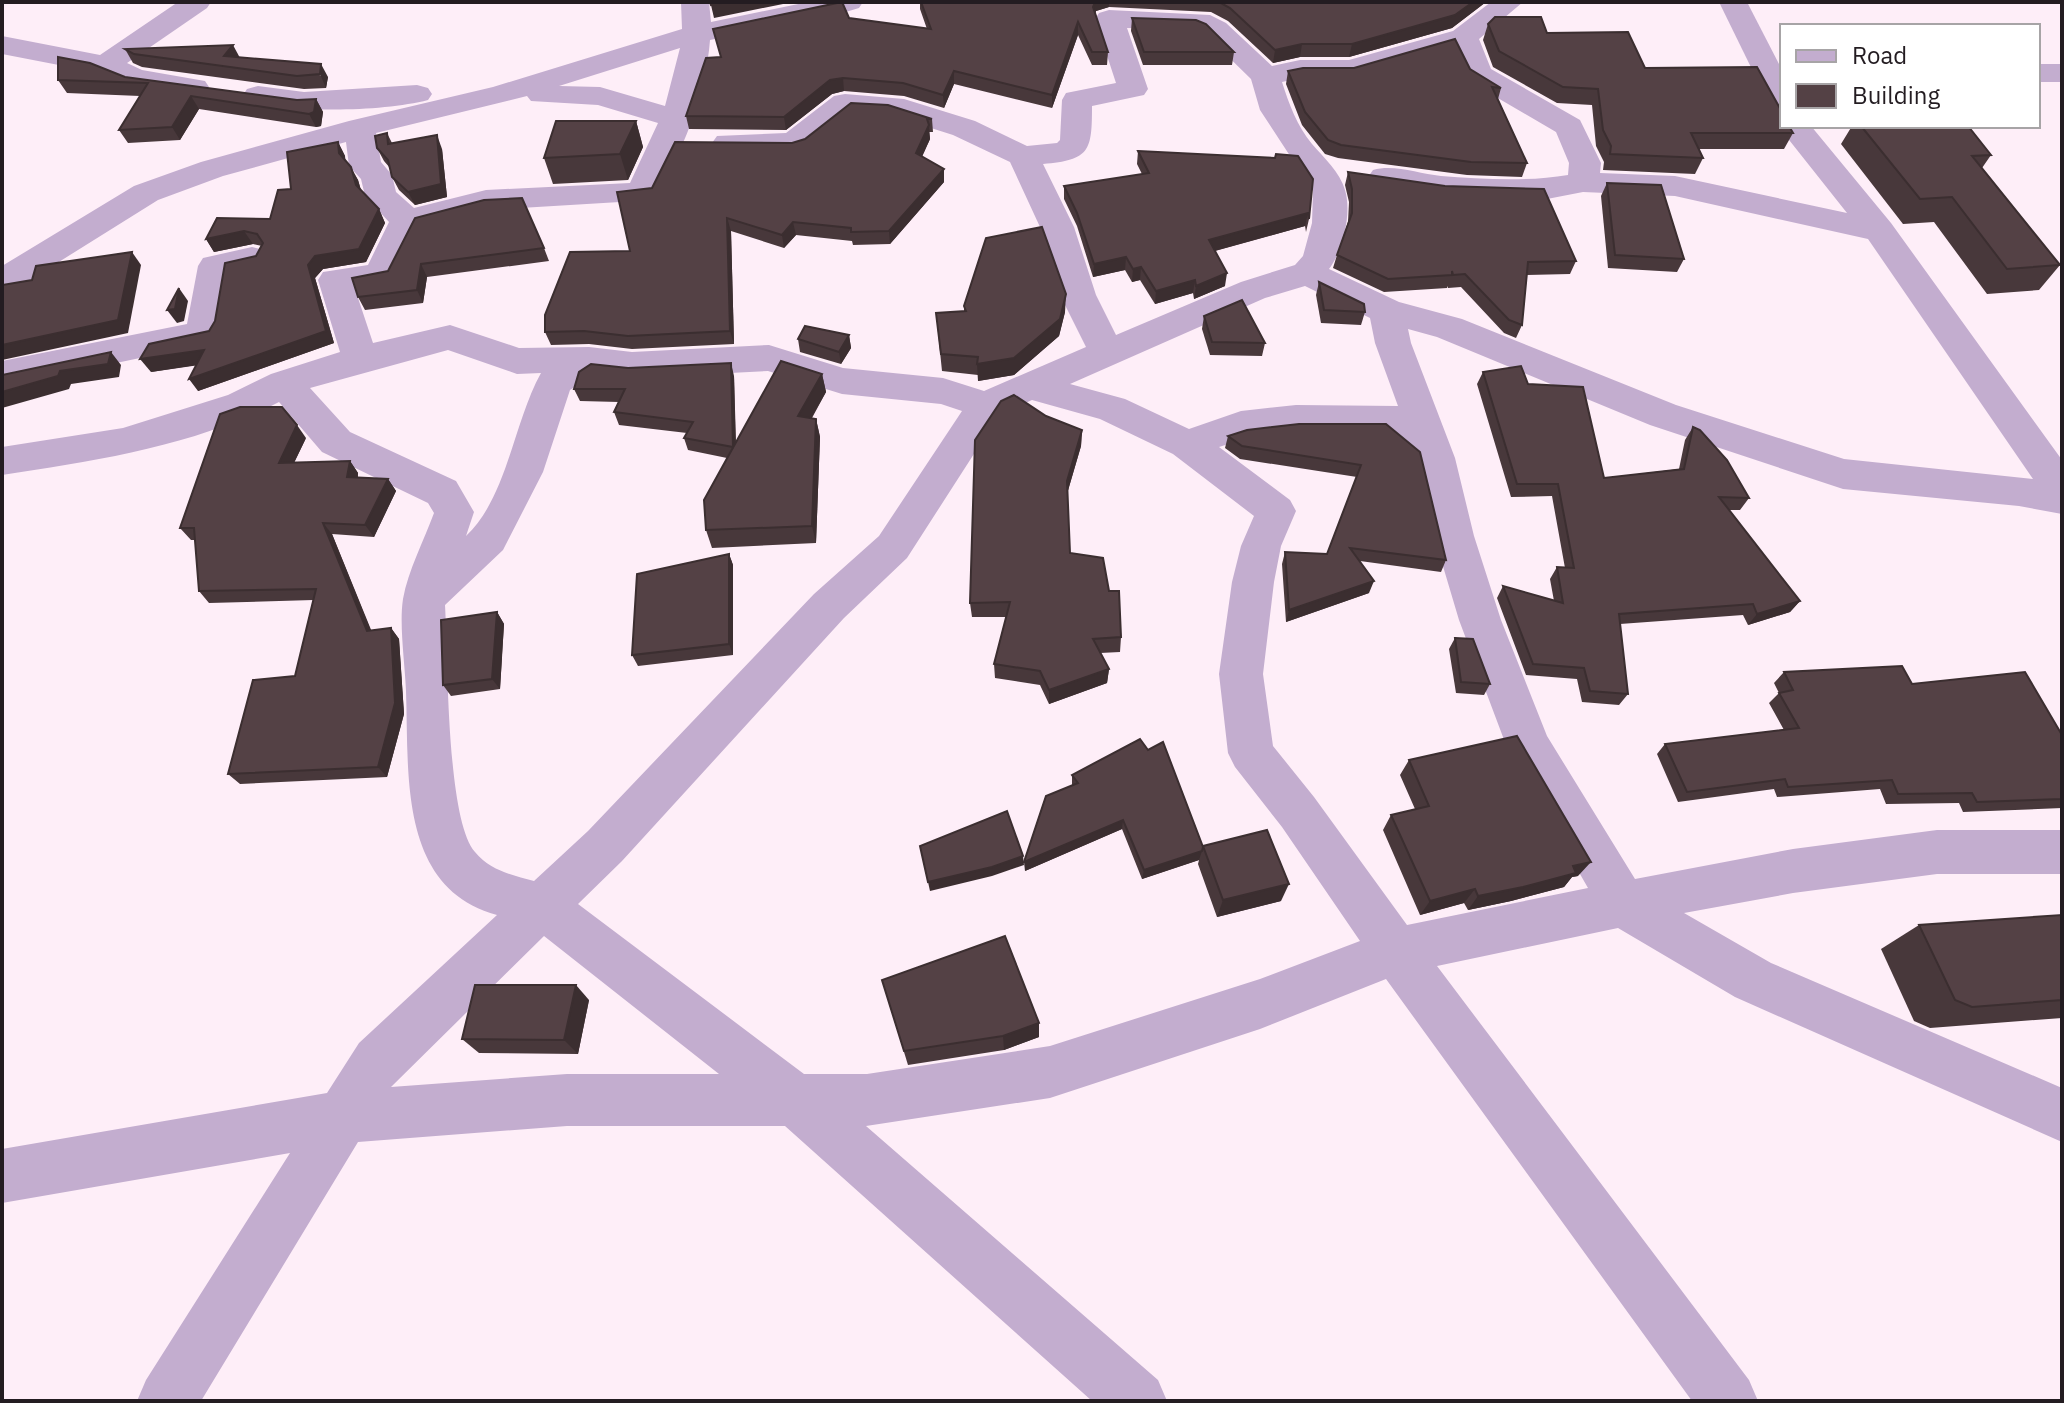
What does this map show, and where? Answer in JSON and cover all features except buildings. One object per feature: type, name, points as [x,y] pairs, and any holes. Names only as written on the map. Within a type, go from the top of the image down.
[{"type":"street","points":[[106,64],[197,2]]},
{"type":"street","points":[[407,220],[439,215],[486,200],[641,193],[686,92],[696,34],[695,2]]},
{"type":"street","points":[[2,282],[146,193],[212,169],[360,128],[502,94],[696,34],[849,2]]},
{"type":"street","points":[[1265,76],[1300,69],[1350,69],[1463,37],[1509,2]]},
{"type":"street","points":[[1733,2],[1780,96]]},
{"type":"street","points":[[2,45],[84,63],[106,64],[134,78],[304,101],[387,94],[600,96],[671,130],[794,143],[845,103],[893,106],[964,128],[1023,156],[1066,152],[1076,143],[1077,100],[1133,89],[1109,19],[1200,21],[1216,29],[1265,76],[1275,110],[1298,148],[1316,167],[1329,191],[1329,223],[1319,259],[1307,273],[1253,290],[986,405],[893,547],[829,606],[605,846],[377,1061],[167,1401]]},
{"type":"street","points":[[1746,31],[1780,33]]},
{"type":"street","points":[[1463,37],[1478,74],[1569,127],[1585,163],[1583,182]]},
{"type":"street","points":[[2040,73],[2062,73]]},
{"type":"street","points":[[360,128],[365,166],[376,175],[381,196],[407,220]]},
{"type":"street","points":[[1796,128],[1879,231],[2061,488]]},
{"type":"street","points":[[1023,156],[1057,227],[1078,295],[1106,352]]},
{"type":"street","points":[[1316,167],[1441,186],[1547,189],[1583,182],[1675,186],[1879,231]]},
{"type":"street","points":[[360,359],[335,280],[380,275],[407,220]]},
{"type":"street","points":[[2,374],[203,333],[215,266],[252,258]]},
{"type":"street","points":[[1307,273],[1387,311],[1449,328],[1663,415],[1843,474],[2019,491],[2061,488]]},
{"type":"street","points":[[1387,311],[1393,343],[1436,458],[1454,536],[1480,620],[1528,745],[1624,905],[1753,980],[2062,1115]]},
{"type":"street","points":[[2,461],[124,442],[241,405],[284,383],[360,359],[450,337],[517,361],[589,360],[632,365],[769,358],[842,381],[943,391],[986,405]]},
{"type":"street","points":[[424,600],[489,539],[524,472],[555,382],[589,360]]},
{"type":"street","points":[[284,383],[336,442],[442,492],[454,512],[424,600],[432,782],[440,832],[457,867],[483,889],[541,905],[794,1099],[1137,1401]]},
{"type":"street","points":[[1029,386],[1112,409],[1187,444],[1276,511],[1261,546],[1253,582],[1241,674],[1251,753],[1298,812],[1396,951],[1728,1401]]},
{"type":"street","points":[[1187,444],[1241,425],[1296,419],[1394,419],[1436,458]]},
{"type":"street","points":[[2,1176],[343,1117],[567,1100],[867,1100],[1050,1072],[1260,1004],[1396,951],[1723,883],[1937,852],[2062,852]]}]
